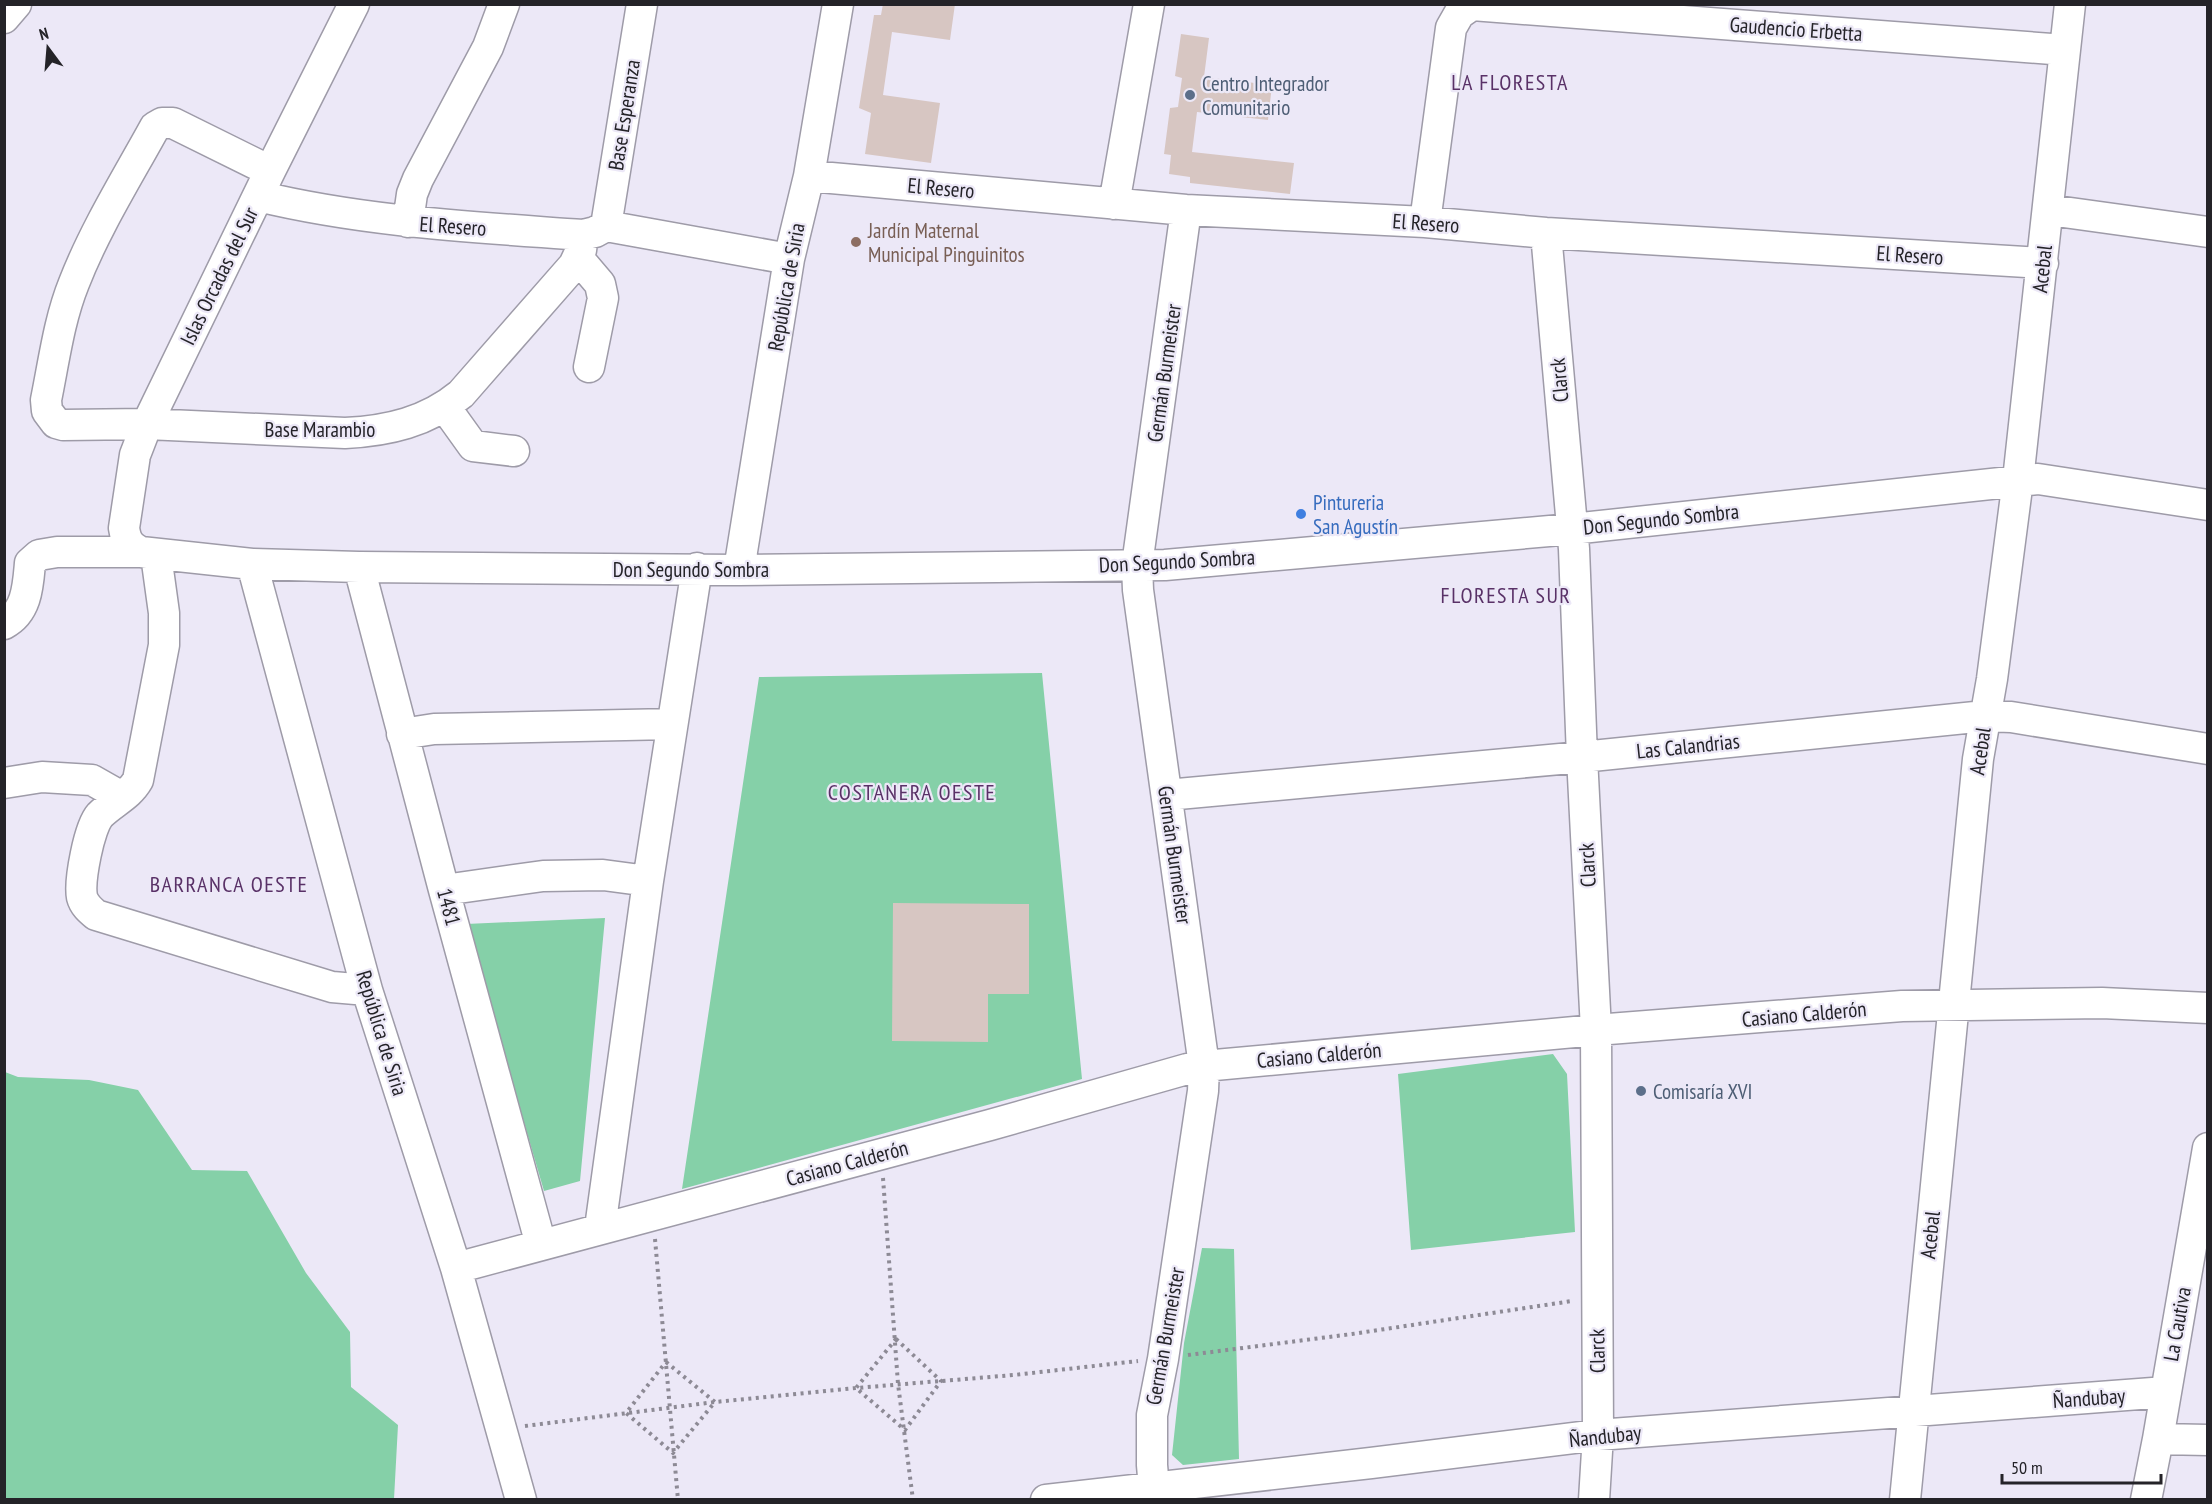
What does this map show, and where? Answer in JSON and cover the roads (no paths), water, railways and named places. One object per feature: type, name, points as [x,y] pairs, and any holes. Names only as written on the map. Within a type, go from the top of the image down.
[{"type":"street","points":[[4,18],[16,4]]},
{"type":"street","name":"Islas Orcadas del Sur","points":[[148,554],[130,547],[125,538],[124,528],[135,455],[147,424],[264,183],[354,4]]},
{"type":"street","points":[[408,222],[412,194],[418,179],[488,47],[504,4]]},
{"type":"street","name":"Base Esperanza","points":[[589,240],[642,4]]},
{"type":"street","name":"República de Siria","points":[[739,570],[789,259],[809,176],[838,4]]},
{"type":"street","points":[[1114,204],[1149,4]]},
{"type":"street","name":"Acebal","points":[[1905,1500],[1978,759],[1992,679],[2018,480],[2070,4]]},
{"type":"street","name":"Gaudencio Erbetta","points":[[1425,222],[1451,28],[1459,14],[1472,5],[2065,50]]},
{"type":"street","name":"El Resero","points":[[147,424],[63,425],[56,423],[47,411],[46,400],[62,320],[89,248],[155,127],[162,123],[173,123],[295,205],[408,222],[789,259]]},
{"type":"street","name":"El Resero","points":[[809,176],[1186,210],[1425,222],[1546,233],[2043,263]]},
{"type":"street","name":"Germán Burmeister","points":[[1154,1493],[1152,1415],[1163,1359],[1203,1090],[1204,1066],[1138,590],[1137,566],[1186,210]]},
{"type":"street","points":[[2049,210],[2208,232]]},
{"type":"street","name":"Clarck","points":[[1546,233],[1572,529],[1596,1030],[1598,1435],[1594,1500]]},
{"type":"street","points":[[589,240],[603,298],[589,367]]},
{"type":"street","name":"Base Marambio","points":[[147,424],[345,433],[366,432],[410,423],[445,407],[460,394],[589,240]]},
{"type":"street","points":[[445,407],[473,446],[514,451]]},
{"type":"street","name":"Don Segundo Sombra","points":[[4,624],[11,621],[24,603],[30,563],[39,555],[57,552],[148,554],[252,564],[359,567],[739,570],[1137,566],[1572,529],[2018,480],[2038,479],[2208,505]]},
{"type":"street","points":[[148,554],[164,613],[164,645],[138,780],[132,791],[100,815],[91,830],[81,886],[82,898],[87,908],[96,915],[332,987],[368,990]]},
{"type":"street","name":"República de Siria","points":[[252,564],[368,990],[456,1268],[521,1500]]},
{"type":"street","name":"1481","points":[[359,567],[541,1245]]},
{"type":"street","points":[[600,1228],[648,881],[697,568]]},
{"type":"street","name":"Las Calandrias","points":[[1167,795],[1582,757],[1985,716],[2011,717],[2208,749]]},
{"type":"street","points":[[402,734],[434,729],[672,724]]},
{"type":"street","points":[[4,783],[42,777],[92,780],[123,797]]},
{"type":"street","points":[[444,890],[543,876],[603,875],[648,881]]},
{"type":"street","name":"Casiano Calderón","points":[[456,1268],[1204,1066],[1596,1030],[1902,1006],[2113,1004],[2208,1008]]},
{"type":"street","name":"La Cautiva","points":[[2146,1500],[2208,1148]]},
{"type":"street","name":"Ñandubay","points":[[1046,1500],[1154,1493],[1598,1435],[2166,1392]]},
{"type":"street","points":[[2158,1439],[2208,1440]]},
{"type":"place","name":"Centro Integrador Comunitario","points":[[1190,95]]},
{"type":"place","name":"Jardín Maternal Municipal Pinguinitos","points":[[856,242]]},
{"type":"place","name":"Pintureria San Agustín","points":[[1301,514]]},
{"type":"place","name":"Comisaría XVI","points":[[1641,1091]]},
{"type":"district","name":"LA FLORESTA","points":[[1510,82]]},
{"type":"district","name":"FLORESTA SUR","points":[[1506,595]]},
{"type":"district","name":"COSTANERA OESTE","points":[[912,792]]},
{"type":"district","name":"BARRANCA OESTE","points":[[229,884]]}]
